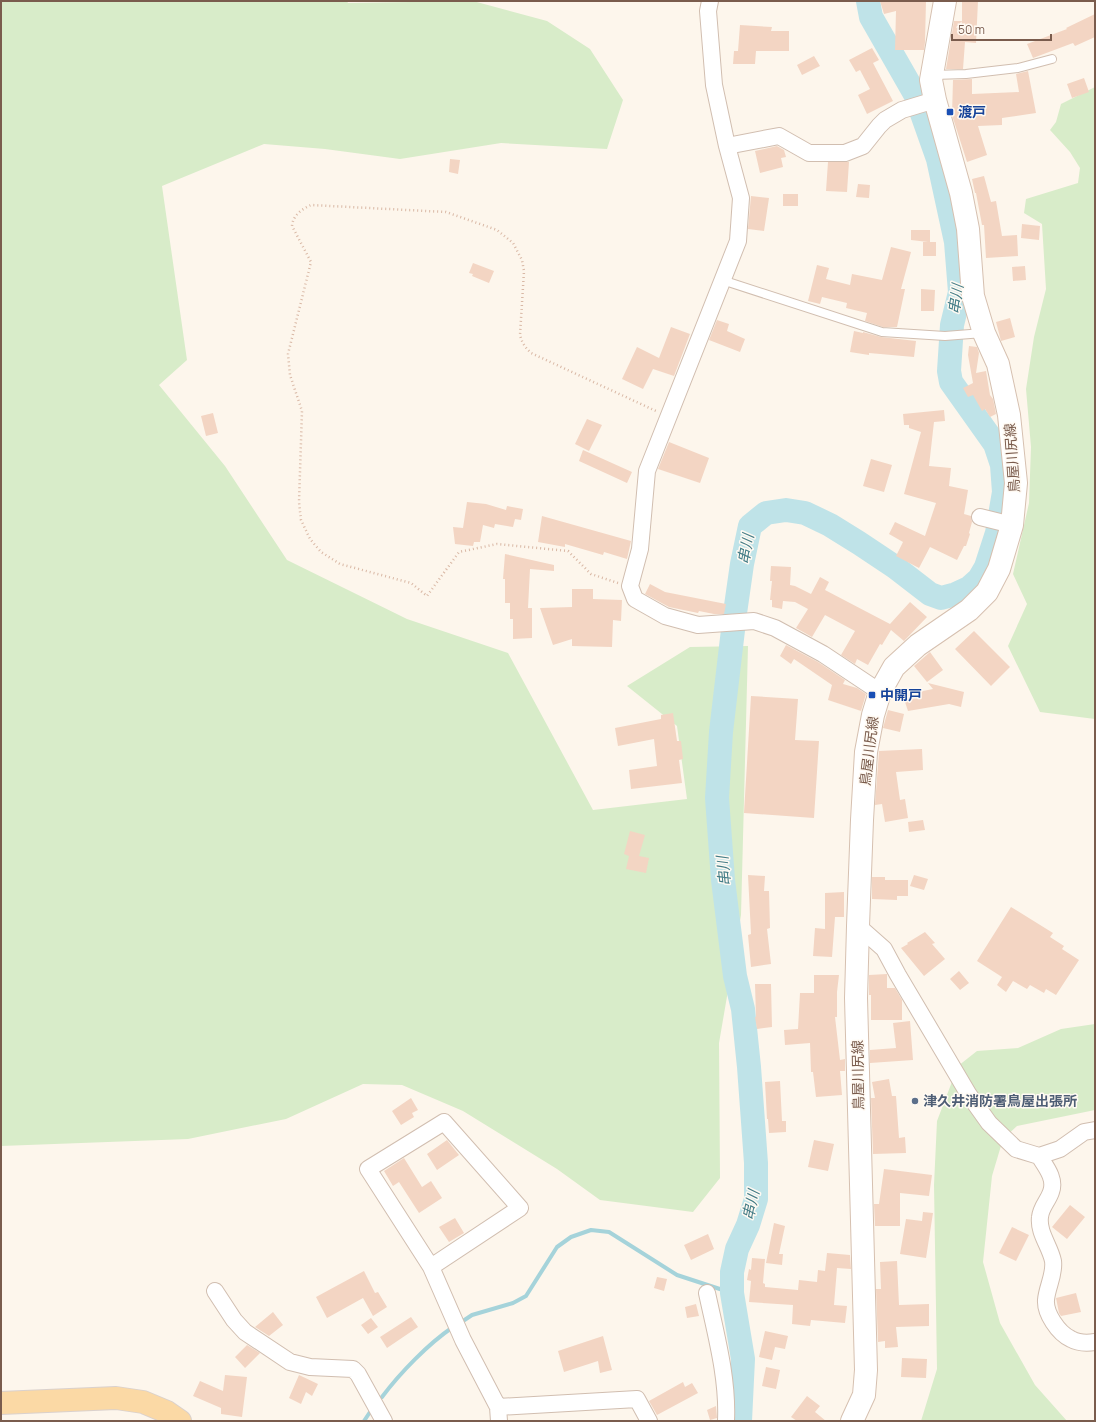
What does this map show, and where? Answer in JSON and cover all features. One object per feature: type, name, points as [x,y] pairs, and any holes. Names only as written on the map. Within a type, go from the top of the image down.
[{"type":"main road","name":"鳥屋川尻線","points":[[852,1421],[864,1395],[866,1370],[856,998],[866,752],[872,715],[880,692],[894,667],[918,645],[969,610],[987,592],[999,569],[1016,483],[1009,415],[998,364],[977,334],[968,228],[961,193],[930,101],[931,80],[945,1]]},
{"type":"main road","points":[[1,1403],[116,1398],[143,1402],[167,1412],[180,1421]]},
{"type":"street","points":[[710,1],[708,11],[714,85],[727,146],[741,198],[738,241],[646,471],[640,549],[630,586],[635,599],[665,616],[698,625],[754,621],[775,628],[816,650],[880,692]]},
{"type":"street","points":[[727,146],[779,136],[809,152],[845,153],[863,146],[885,120],[902,110],[930,101]]},
{"type":"street","points":[[980,517],[1008,524]]},
{"type":"street","points":[[858,926],[884,949],[969,1095],[988,1123],[1016,1149],[1039,1156],[1060,1149],[1084,1132],[1095,1130]]},
{"type":"street","points":[[431,1267],[520,1208],[444,1122],[368,1169],[431,1267],[463,1340],[499,1414],[637,1399],[649,1421]]},
{"type":"street","points":[[1039,1156],[1048,1169],[1052,1180],[1051,1192],[1042,1206],[1040,1218],[1040,1230],[1053,1261],[1053,1271],[1047,1289],[1046,1302],[1048,1313],[1056,1325],[1071,1339],[1080,1342],[1095,1342]]},
{"type":"street","points":[[215,1291],[234,1320],[245,1332],[290,1362],[310,1367],[353,1369],[358,1374],[384,1421]]},
{"type":"street","points":[[707,1293],[724,1373],[726,1421]]},
{"type":"lane","points":[[932,75],[966,74],[1018,68],[1052,59]]},
{"type":"lane","points":[[722,280],[882,332],[945,336],[977,334]]},
{"type":"path","points":[[630,586],[591,574],[568,551],[497,544],[459,552],[428,596],[411,583],[340,564],[321,552],[310,539],[301,520],[302,411],[290,376],[288,354],[311,262],[292,226],[292,221],[297,213],[311,205],[446,212],[497,230],[513,243],[522,260],[524,271],[520,334],[524,346],[531,353],[668,417]]},
{"type":"green space","points":[[1,1],[347,1],[348,3],[473,1],[547,21],[590,49],[623,100],[607,149],[501,143],[400,159],[325,149],[264,144],[162,186],[187,360],[159,385],[225,466],[287,560],[407,619],[508,653],[593,810],[687,799],[677,726],[627,686],[690,647],[748,646],[741,915],[719,1043],[720,1178],[693,1212],[600,1200],[557,1169],[463,1111],[402,1085],[363,1084],[286,1119],[188,1139],[1,1146]]},
{"type":"green space","points":[[1095,87],[1095,719],[1040,712],[1008,646],[1027,604],[1013,574],[1029,503],[1031,447],[1026,389],[1034,337],[1046,289],[1042,224],[1024,213],[1026,199],[1078,183],[1080,168],[1070,152],[1050,130],[1056,122],[1061,104]]},
{"type":"green space","points":[[1095,1024],[1095,1110],[1017,1126],[1003,1139],[992,1176],[983,1262],[1000,1323],[1035,1385],[1067,1421],[921,1421],[937,1369],[934,1185],[937,1121],[958,1066],[977,1051],[1018,1048],[1061,1029]]},
{"type":"building","points":[[880,1],[926,1],[924,50],[895,50],[896,11],[884,14]]},
{"type":"building","points":[[962,1],[978,1],[976,43],[965,42],[963,69],[946,69],[954,21],[962,21]]},
{"type":"building","points":[[1095,14],[1095,37],[1075,46],[1073,43],[1033,58],[1027,44],[1067,29],[1066,28]]},
{"type":"building","points":[[740,25],[772,27],[771,31],[789,31],[789,51],[756,51],[755,64],[733,64],[734,51],[738,51]]},
{"type":"building","points":[[872,48],[879,60],[873,63],[893,101],[867,114],[858,95],[870,89],[860,70],[856,72],[849,60]]},
{"type":"building","points":[[814,56],[820,66],[802,75],[797,65]]},
{"type":"building","points":[[1028,71],[1036,113],[1002,118],[1002,125],[978,126],[987,155],[967,162],[952,115],[953,80],[972,79],[972,94],[1019,92],[1016,74]]},
{"type":"building","points":[[1084,78],[1089,92],[1072,98],[1067,84]]},
{"type":"building","points":[[777,146],[784,150],[786,157],[781,158],[783,167],[760,173],[755,151]]},
{"type":"building","points":[[450,159],[460,160],[458,174],[449,172]]},
{"type":"building","points":[[828,162],[849,162],[847,192],[826,191]]},
{"type":"building","points":[[984,176],[991,202],[996,201],[1002,236],[1017,235],[1018,256],[986,258],[984,225],[982,225],[972,179]]},
{"type":"building","points":[[858,184],[870,185],[869,198],[856,197]]},
{"type":"building","points":[[783,194],[798,194],[798,206],[783,206]]},
{"type":"building","points":[[751,196],[769,198],[764,231],[748,229]]},
{"type":"building","points":[[1022,224],[1040,226],[1039,240],[1021,238]]},
{"type":"building","points":[[911,230],[930,230],[930,242],[936,242],[936,256],[923,256],[923,242],[928,242],[911,240]]},
{"type":"building","points":[[891,247],[911,252],[901,289],[905,289],[897,327],[883,327],[865,321],[867,313],[846,308],[847,303],[822,297],[820,304],[808,301],[817,265],[829,268],[826,279],[850,285],[852,274],[882,280]]},
{"type":"building","points":[[473,263],[494,271],[489,283],[472,276],[473,274],[469,273]]},
{"type":"building","points":[[1025,266],[1026,280],[1013,281],[1012,267]]},
{"type":"building","points":[[921,289],[935,290],[934,311],[921,311]]},
{"type":"building","points":[[1010,318],[1015,337],[1001,341],[996,322]]},
{"type":"building","points":[[717,320],[729,324],[727,331],[745,339],[740,352],[709,340]]},
{"type":"building","points":[[671,327],[690,334],[674,376],[653,369],[643,389],[622,379],[637,347],[659,358]]},
{"type":"building","points":[[854,331],[881,337],[916,341],[914,357],[869,353],[869,355],[850,352]]},
{"type":"building","points":[[969,346],[977,347],[979,353],[976,373],[986,371],[990,395],[993,399],[996,414],[990,417],[985,409],[982,411],[973,395],[968,397],[963,388],[973,383],[968,355]]},
{"type":"building","points":[[944,410],[945,421],[934,422],[929,466],[951,468],[949,486],[968,490],[964,514],[971,516],[972,522],[966,546],[964,546],[957,560],[930,547],[919,568],[896,556],[903,542],[889,534],[895,522],[925,536],[936,503],[904,494],[921,432],[909,428],[909,425],[904,425],[903,414]]},
{"type":"building","points":[[213,413],[218,433],[206,436],[201,416]]},
{"type":"building","points":[[587,419],[602,425],[589,451],[575,444]]},
{"type":"building","points":[[669,442],[709,458],[700,483],[658,469]]},
{"type":"building","points":[[583,450],[632,472],[627,483],[579,461]]},
{"type":"building","points":[[871,459],[892,465],[884,492],[863,486]]},
{"type":"building","points":[[467,502],[486,504],[506,510],[507,506],[523,509],[521,520],[515,519],[513,527],[495,524],[494,528],[483,525],[480,542],[474,542],[473,546],[455,544],[453,527],[463,528]]},
{"type":"building","points":[[542,516],[631,541],[627,559],[604,552],[603,555],[565,544],[565,547],[538,542]]},
{"type":"building","points":[[505,554],[554,565],[554,571],[530,569],[528,608],[532,608],[532,638],[513,639],[513,619],[510,619],[510,603],[505,603],[505,579],[503,579]]},
{"type":"building","points":[[771,566],[791,567],[790,585],[811,594],[820,577],[829,582],[825,590],[890,624],[910,602],[927,617],[904,641],[891,630],[882,645],[880,644],[868,665],[857,659],[855,664],[841,655],[855,631],[825,615],[812,637],[796,628],[808,609],[795,602],[783,601],[782,609],[772,607],[772,600],[770,600],[772,581],[770,581]]},
{"type":"building","points":[[650,584],[665,592],[726,604],[724,614],[699,611],[698,613],[669,607],[645,594]]},
{"type":"building","points":[[572,589],[593,589],[593,599],[622,600],[621,621],[613,620],[612,647],[572,646],[572,639],[553,645],[540,608],[572,607]]},
{"type":"building","points":[[974,631],[1010,667],[991,686],[955,649]]},
{"type":"building","points":[[786,645],[818,662],[845,680],[843,684],[857,688],[866,694],[861,711],[828,700],[832,685],[794,659],[791,664],[780,656]]},
{"type":"building","points":[[930,652],[943,670],[927,682],[914,666]]},
{"type":"building","points":[[928,683],[964,692],[961,707],[949,704],[908,711],[905,702],[914,698],[913,693],[933,689]]},
{"type":"building","points":[[751,696],[798,699],[795,740],[819,741],[814,818],[744,813]]},
{"type":"building","points":[[888,710],[904,714],[900,732],[883,728]]},
{"type":"building","points":[[673,713],[677,741],[681,741],[683,759],[679,760],[682,783],[631,789],[629,770],[657,766],[654,739],[618,746],[615,728],[661,719],[661,715]]},
{"type":"building","points":[[922,749],[923,770],[896,772],[900,800],[905,799],[908,818],[885,822],[882,804],[875,805],[879,751]]},
{"type":"building","points":[[923,820],[925,830],[909,832],[908,822]]},
{"type":"building","points":[[630,831],[645,835],[639,856],[649,858],[646,873],[626,869],[629,856],[624,854]]},
{"type":"building","points":[[748,875],[765,876],[764,891],[769,891],[770,928],[767,929],[771,964],[751,967],[748,935],[751,934]]},
{"type":"building","points":[[914,875],[928,879],[924,890],[910,886]]},
{"type":"building","points":[[872,877],[885,877],[885,880],[908,880],[908,896],[897,896],[897,900],[872,899]]},
{"type":"building","points":[[844,892],[844,917],[835,917],[832,957],[813,956],[815,928],[825,929],[825,893]]},
{"type":"building","points":[[1011,907],[1053,933],[1050,937],[1064,946],[1062,949],[1079,960],[1056,995],[1046,989],[1044,993],[1030,985],[1027,989],[1013,981],[1006,992],[997,985],[1002,977],[977,961]]},
{"type":"building","points":[[925,932],[935,943],[932,944],[945,959],[924,976],[901,948]]},
{"type":"building","points":[[959,971],[969,983],[960,990],[950,979]]},
{"type":"building","points":[[887,974],[887,988],[895,988],[902,1000],[902,1020],[871,1020],[869,975]]},
{"type":"building","points":[[814,975],[839,975],[837,1017],[835,1017],[840,1060],[845,1059],[845,1071],[840,1071],[842,1095],[816,1097],[813,1072],[811,1072],[810,1043],[785,1045],[784,1030],[798,1029],[800,993],[814,993]]},
{"type":"building","points":[[755,984],[771,984],[772,1027],[757,1029],[755,1017]]},
{"type":"building","points":[[910,1021],[913,1060],[870,1063],[870,1050],[896,1048],[893,1023]]},
{"type":"building","points":[[889,1079],[892,1096],[896,1096],[899,1138],[905,1137],[906,1153],[873,1154],[871,1098],[875,1098],[872,1082]]},
{"type":"building","points":[[780,1081],[782,1121],[786,1121],[786,1132],[769,1133],[765,1082]]},
{"type":"building","points":[[411,1098],[418,1110],[412,1113],[414,1117],[401,1125],[392,1111]]},
{"type":"building","points":[[447,1140],[459,1155],[437,1170],[427,1154]]},
{"type":"building","points":[[814,1140],[834,1144],[828,1171],[808,1167]]},
{"type":"building","points":[[404,1158],[422,1187],[431,1181],[442,1198],[419,1213],[399,1182],[393,1186],[384,1171]]},
{"type":"building","points":[[884,1169],[932,1175],[929,1196],[900,1193],[900,1226],[875,1226],[874,1204],[879,1204]]},
{"type":"building","points":[[1070,1205],[1085,1217],[1067,1239],[1052,1227]]},
{"type":"building","points":[[923,1212],[933,1213],[926,1258],[900,1254],[906,1219],[922,1221]]},
{"type":"building","points":[[455,1218],[464,1233],[449,1242],[439,1227]]},
{"type":"building","points":[[774,1223],[785,1226],[779,1254],[783,1254],[782,1265],[766,1263]]},
{"type":"building","points":[[1012,1227],[1029,1235],[1016,1261],[999,1253]]},
{"type":"building","points":[[708,1234],[714,1249],[691,1260],[684,1245]]},
{"type":"building","points":[[827,1253],[850,1255],[851,1269],[837,1268],[834,1305],[847,1306],[845,1323],[811,1320],[810,1326],[792,1324],[793,1305],[749,1302],[751,1281],[747,1280],[749,1269],[751,1270],[752,1258],[765,1259],[763,1283],[765,1284],[765,1287],[798,1290],[799,1280],[817,1282],[818,1270],[825,1271]]},
{"type":"building","points":[[897,1261],[899,1305],[929,1304],[929,1326],[896,1327],[898,1347],[885,1348],[885,1341],[878,1342],[876,1289],[881,1289],[880,1262]]},
{"type":"building","points":[[364,1271],[375,1293],[378,1292],[387,1307],[373,1316],[363,1298],[327,1318],[316,1297]]},
{"type":"building","points":[[657,1277],[667,1279],[664,1291],[654,1288]]},
{"type":"building","points":[[1076,1293],[1081,1312],[1061,1316],[1056,1298]]},
{"type":"building","points":[[696,1304],[699,1316],[687,1318],[685,1307]]},
{"type":"building","points":[[273,1312],[283,1325],[269,1336],[255,1327]]},
{"type":"building","points":[[411,1317],[418,1327],[387,1348],[380,1337]]},
{"type":"building","points":[[371,1318],[378,1327],[368,1334],[361,1325]]},
{"type":"building","points":[[765,1331],[788,1336],[785,1349],[775,1347],[772,1360],[759,1357]]},
{"type":"building","points":[[603,1336],[612,1370],[600,1373],[598,1361],[564,1372],[558,1351]]},
{"type":"building","points":[[247,1345],[260,1353],[245,1368],[235,1357]]},
{"type":"building","points":[[902,1358],[927,1359],[926,1378],[901,1377]]},
{"type":"building","points":[[766,1367],[780,1370],[776,1389],[762,1386]]},
{"type":"building","points":[[225,1375],[247,1377],[242,1417],[221,1414],[221,1408],[193,1396],[200,1381],[223,1391]]},
{"type":"building","points":[[299,1375],[318,1384],[312,1396],[306,1392],[301,1404],[289,1398]]},
{"type":"building","points":[[683,1382],[685,1387],[692,1383],[698,1393],[657,1415],[649,1401]]},
{"type":"building","points":[[807,1396],[820,1406],[815,1412],[826,1421],[797,1421],[791,1417]]},
{"type":"building","points":[[716,1406],[717,1418],[710,1420],[707,1410]]},
{"type":"waterway","name":"串川","points":[[740,1421],[743,1359],[732,1293],[732,1272],[737,1249],[748,1225],[756,1199],[756,1163],[743,1009],[735,976],[723,880],[717,798],[721,732],[735,613],[742,564],[750,526],[766,513],[786,510],[805,513],[830,525],[859,543],[895,567],[930,594],[941,598],[956,594],[969,588],[979,579],[986,567],[997,533],[1004,492],[1002,465],[995,444],[951,382],[949,371],[952,325],[960,292],[956,242],[938,159],[915,94],[871,17],[868,1]]},
{"type":"waterway","points":[[460,1323],[472,1315],[513,1303],[526,1296],[557,1247],[571,1237],[591,1230],[609,1232],[677,1275],[732,1293]]},
{"type":"waterway","points":[[382,1397],[415,1359],[453,1327]]},
{"type":"waterway","points":[[364,1421],[370,1412]]},
{"type":"place","name":"渡戸","points":[[950,112]]},
{"type":"place","name":"中開戸","points":[[872,695]]},
{"type":"place","name":"津久井消防署鳥屋出張所","points":[[915,1101]]}]
